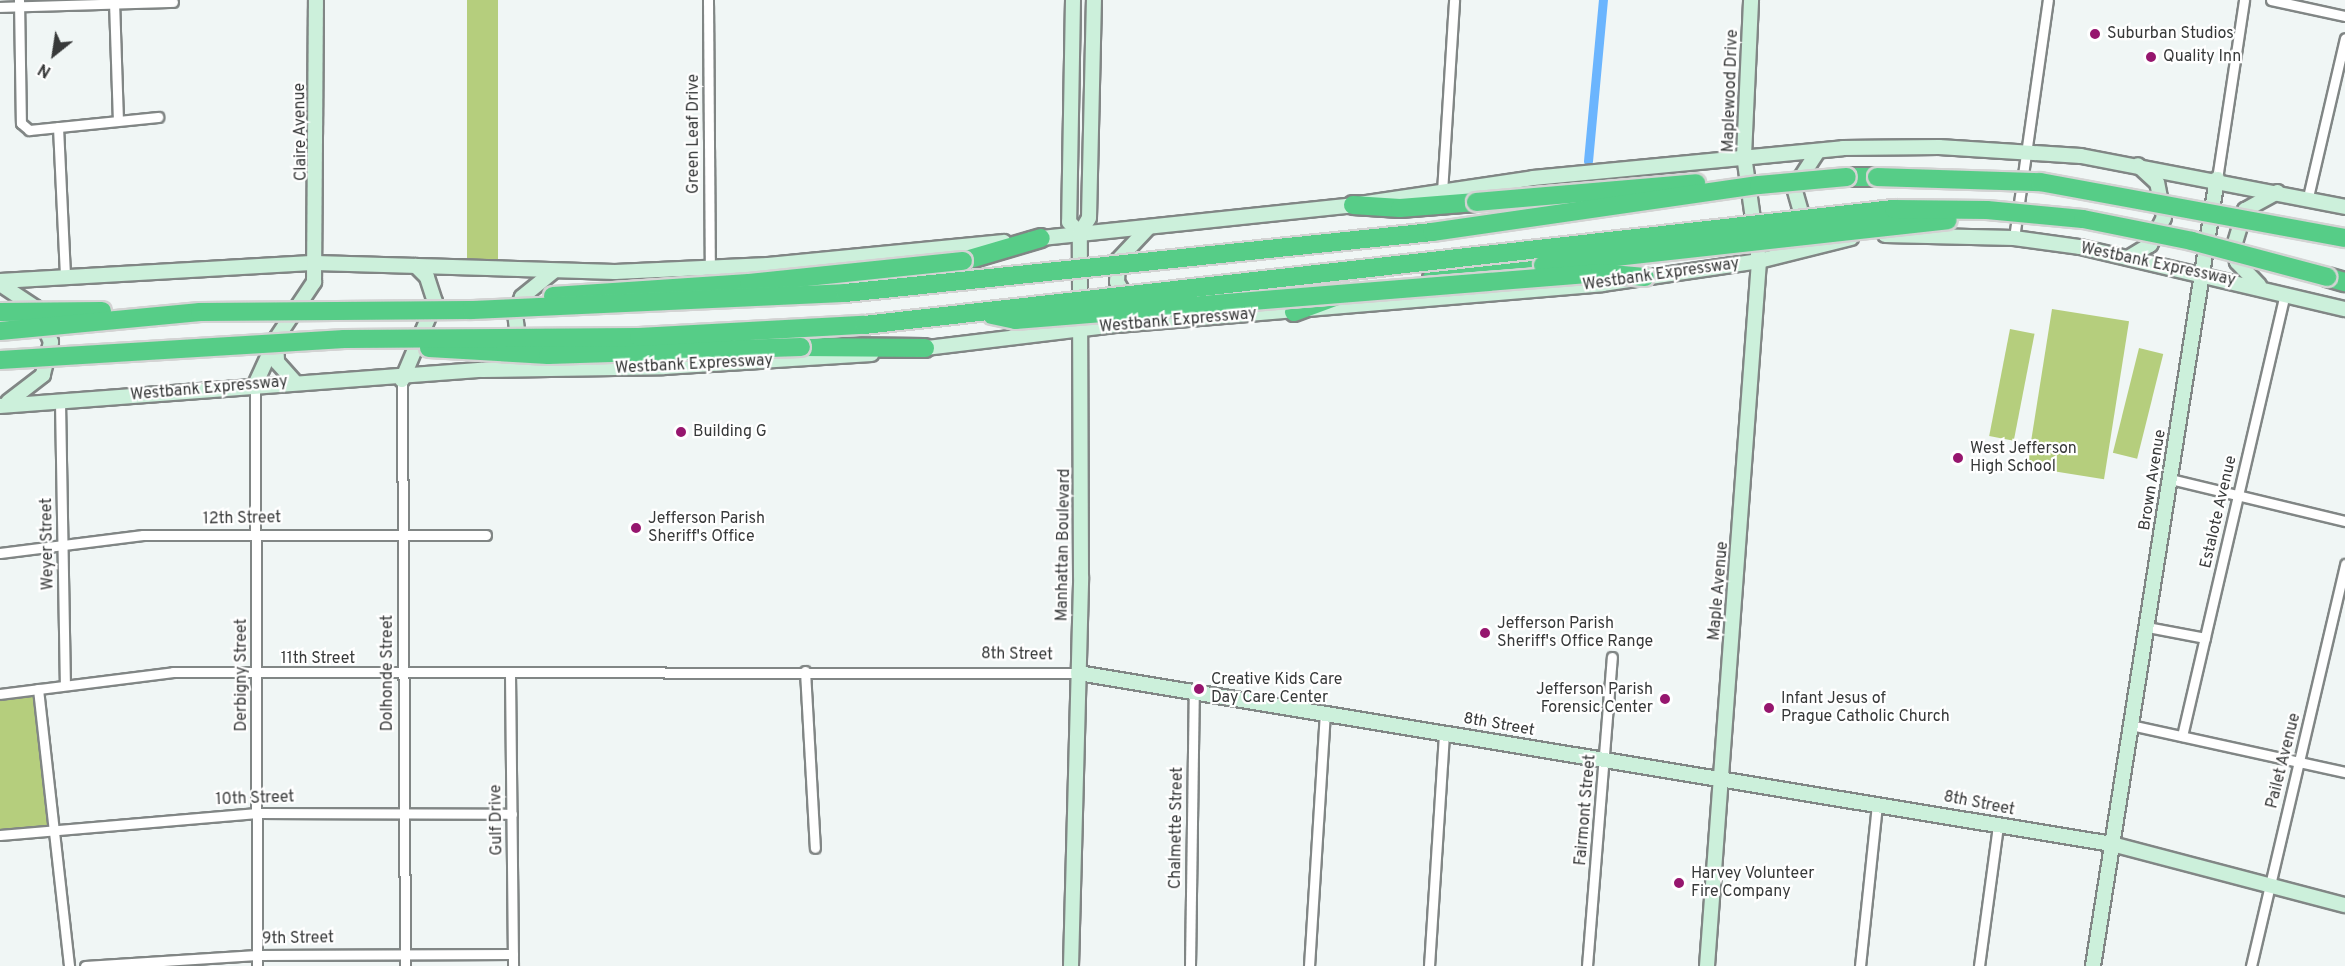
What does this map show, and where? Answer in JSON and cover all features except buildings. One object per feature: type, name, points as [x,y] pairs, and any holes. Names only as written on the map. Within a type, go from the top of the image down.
[{"type":"highway","points":[[1353,205],[1795,174],[2040,182],[2345,238]]},
{"type":"highway","points":[[0,312],[471,310],[845,293],[1432,232],[1760,184],[1847,177]]},
{"type":"highway","points":[[1294,312],[1368,286],[1959,220],[1987,210]]},
{"type":"highway","name":"Westbank Expressway","points":[[0,360],[344,339],[639,337],[864,325],[1803,215],[1987,210],[2126,226],[2345,282]]},
{"type":"highway","points":[[471,310],[493,301],[773,281],[963,261],[1041,238]]},
{"type":"highway","points":[[976,312],[1015,320],[1600,273],[1645,277]]},
{"type":"highway","points":[[0,331],[200,312]]},
{"type":"highway","points":[[344,339],[548,355],[801,347],[925,348]]},
{"type":"highway","points":[[0,367],[59,355]]},
{"type":"main road","name":"Claire Avenue","points":[[255,385],[276,339],[304,302],[315,264],[316,0]]},
{"type":"main road","name":"Manhattan Boulevard","points":[[1073,0],[1069,222],[1080,233]]},
{"type":"main road","name":"Manhattan Boulevard","points":[[1071,966],[1078,674],[1080,233],[1089,218],[1094,0]]},
{"type":"main road","name":"Maplewood Drive","points":[[1751,0],[1743,156],[1753,220]]},
{"type":"main road","points":[[1072,99],[1083,113],[1084,138],[1091,144]]},
{"type":"main road","points":[[1442,198],[1743,156],[1939,147],[2028,152],[2137,164],[2280,191],[2345,207]]},
{"type":"main road","points":[[1818,151],[1794,188],[1794,201],[1800,221],[1834,242]]},
{"type":"main road","points":[[2128,258],[2150,245],[2164,218],[2157,183],[2137,164]]},
{"type":"main road","name":"Brown Avenue","points":[[2094,966],[2217,179]]},
{"type":"main road","points":[[2262,288],[2244,272],[2234,246],[2245,210],[2280,191]]},
{"type":"main road","points":[[0,283],[315,264],[555,271],[710,268],[1041,238],[1353,205]]},
{"type":"main road","name":"Maple Avenue","points":[[1707,966],[1719,778],[1752,414],[1759,261],[1753,220]]},
{"type":"main road","points":[[1149,227],[1122,251],[1116,274],[1126,298],[1151,322]]},
{"type":"main road","name":"Westbank Expressway","points":[[0,405],[295,382],[402,380],[553,369],[682,366],[925,348],[1151,322],[1294,312],[1645,277],[1759,261],[1834,242],[1895,234],[2014,238],[2128,258],[2285,293],[2345,309]]},
{"type":"main road","points":[[402,380],[435,302],[427,277],[416,266]]},
{"type":"main road","points":[[553,369],[530,357],[514,336],[522,297],[555,271]]},
{"type":"main road","points":[[0,283],[41,315],[51,352],[47,369],[31,388],[0,405]]},
{"type":"main road","points":[[276,339],[277,362],[295,382]]},
{"type":"main road","name":"8th Street","points":[[1078,674],[1877,803],[2112,844],[2345,905]]},
{"type":"street","name":"Green Leaf Drive","points":[[708,0],[710,268]]},
{"type":"street","points":[[1442,198],[1454,0]]},
{"type":"street","points":[[2014,238],[2048,0]]},
{"type":"street","name":"Brown Avenue","points":[[2217,179],[2244,0]]},
{"type":"street","points":[[2271,0],[2345,16]]},
{"type":"street","points":[[0,7],[19,4],[173,2]]},
{"type":"street","points":[[114,3],[118,119]]},
{"type":"street","points":[[19,4],[25,126],[58,127],[118,119],[158,117]]},
{"type":"street","points":[[2308,197],[2345,38]]},
{"type":"street","points":[[58,127],[65,278]]},
{"type":"street","name":"Estalote Avenue","points":[[2182,736],[2285,293]]},
{"type":"street","name":"Dolhonde Street","points":[[402,380],[405,966]]},
{"type":"street","name":"Derbigny Street","points":[[255,385],[257,966]]},
{"type":"street","name":"Weyer Street","points":[[60,402],[65,685]]},
{"type":"street","points":[[2170,478],[2345,521]]},
{"type":"street","name":"12th Street","points":[[0,553],[142,535],[486,535]]},
{"type":"street","name":"Pailet Avenue","points":[[2251,966],[2345,564]]},
{"type":"street","points":[[2147,627],[2205,638]]},
{"type":"street","name":"Fairmont Street","points":[[1587,966],[1612,657]]},
{"type":"street","name":"8th Street","points":[[637,670],[1078,674]]},
{"type":"street","name":"11th Street","points":[[0,694],[173,672],[510,674],[637,670]]},
{"type":"street","points":[[805,671],[815,848]]},
{"type":"street","name":"Gulf Drive","points":[[510,674],[513,966]]},
{"type":"street","points":[[38,689],[69,966]]},
{"type":"street","name":"Chalmette Street","points":[[1190,966],[1194,691]]},
{"type":"street","points":[[1309,966],[1325,713]]},
{"type":"street","points":[[2131,725],[2345,772]]},
{"type":"street","points":[[1429,966],[1444,733]]},
{"type":"street","points":[[1860,966],[1877,803]]},
{"type":"street","name":"10th Street","points":[[0,834],[257,813],[512,814]]},
{"type":"street","points":[[1979,966],[1998,825]]},
{"type":"street","name":"9th Street","points":[[85,966],[257,955],[513,954]]},
{"type":"green space","points":[[467,0],[498,0],[498,260],[467,260]]},
{"type":"green space","points":[[2052,309],[2129,321],[2104,479],[2027,467]]},
{"type":"green space","points":[[2010,329],[2035,334],[2014,441],[1989,436]]},
{"type":"green space","points":[[2139,348],[2163,354],[2137,459],[2113,453]]},
{"type":"green space","points":[[38,689],[52,828],[0,835],[0,694]]},
{"type":"waterway","points":[[1588,161],[1603,0]]},
{"type":"place","name":"Suburban Studios","points":[[2095,34]]},
{"type":"place","name":"Quality Inn","points":[[2151,57]]},
{"type":"place","name":"Building G","points":[[681,432]]},
{"type":"place","name":"West Jefferson High School","points":[[1958,458]]},
{"type":"place","name":"Jefferson Parish Sheriff's Office","points":[[636,528]]},
{"type":"place","name":"Jefferson Parish Sheriff's Office Range","points":[[1485,633]]},
{"type":"place","name":"Creative Kids Care Day Care Center","points":[[1199,689]]},
{"type":"place","name":"Jefferson Parish Forensic Center","points":[[1665,699]]},
{"type":"place","name":"Infant Jesus of Prague Catholic Church","points":[[1769,708]]},
{"type":"place","name":"Harvey Volunteer Fire Company","points":[[1679,883]]}]
